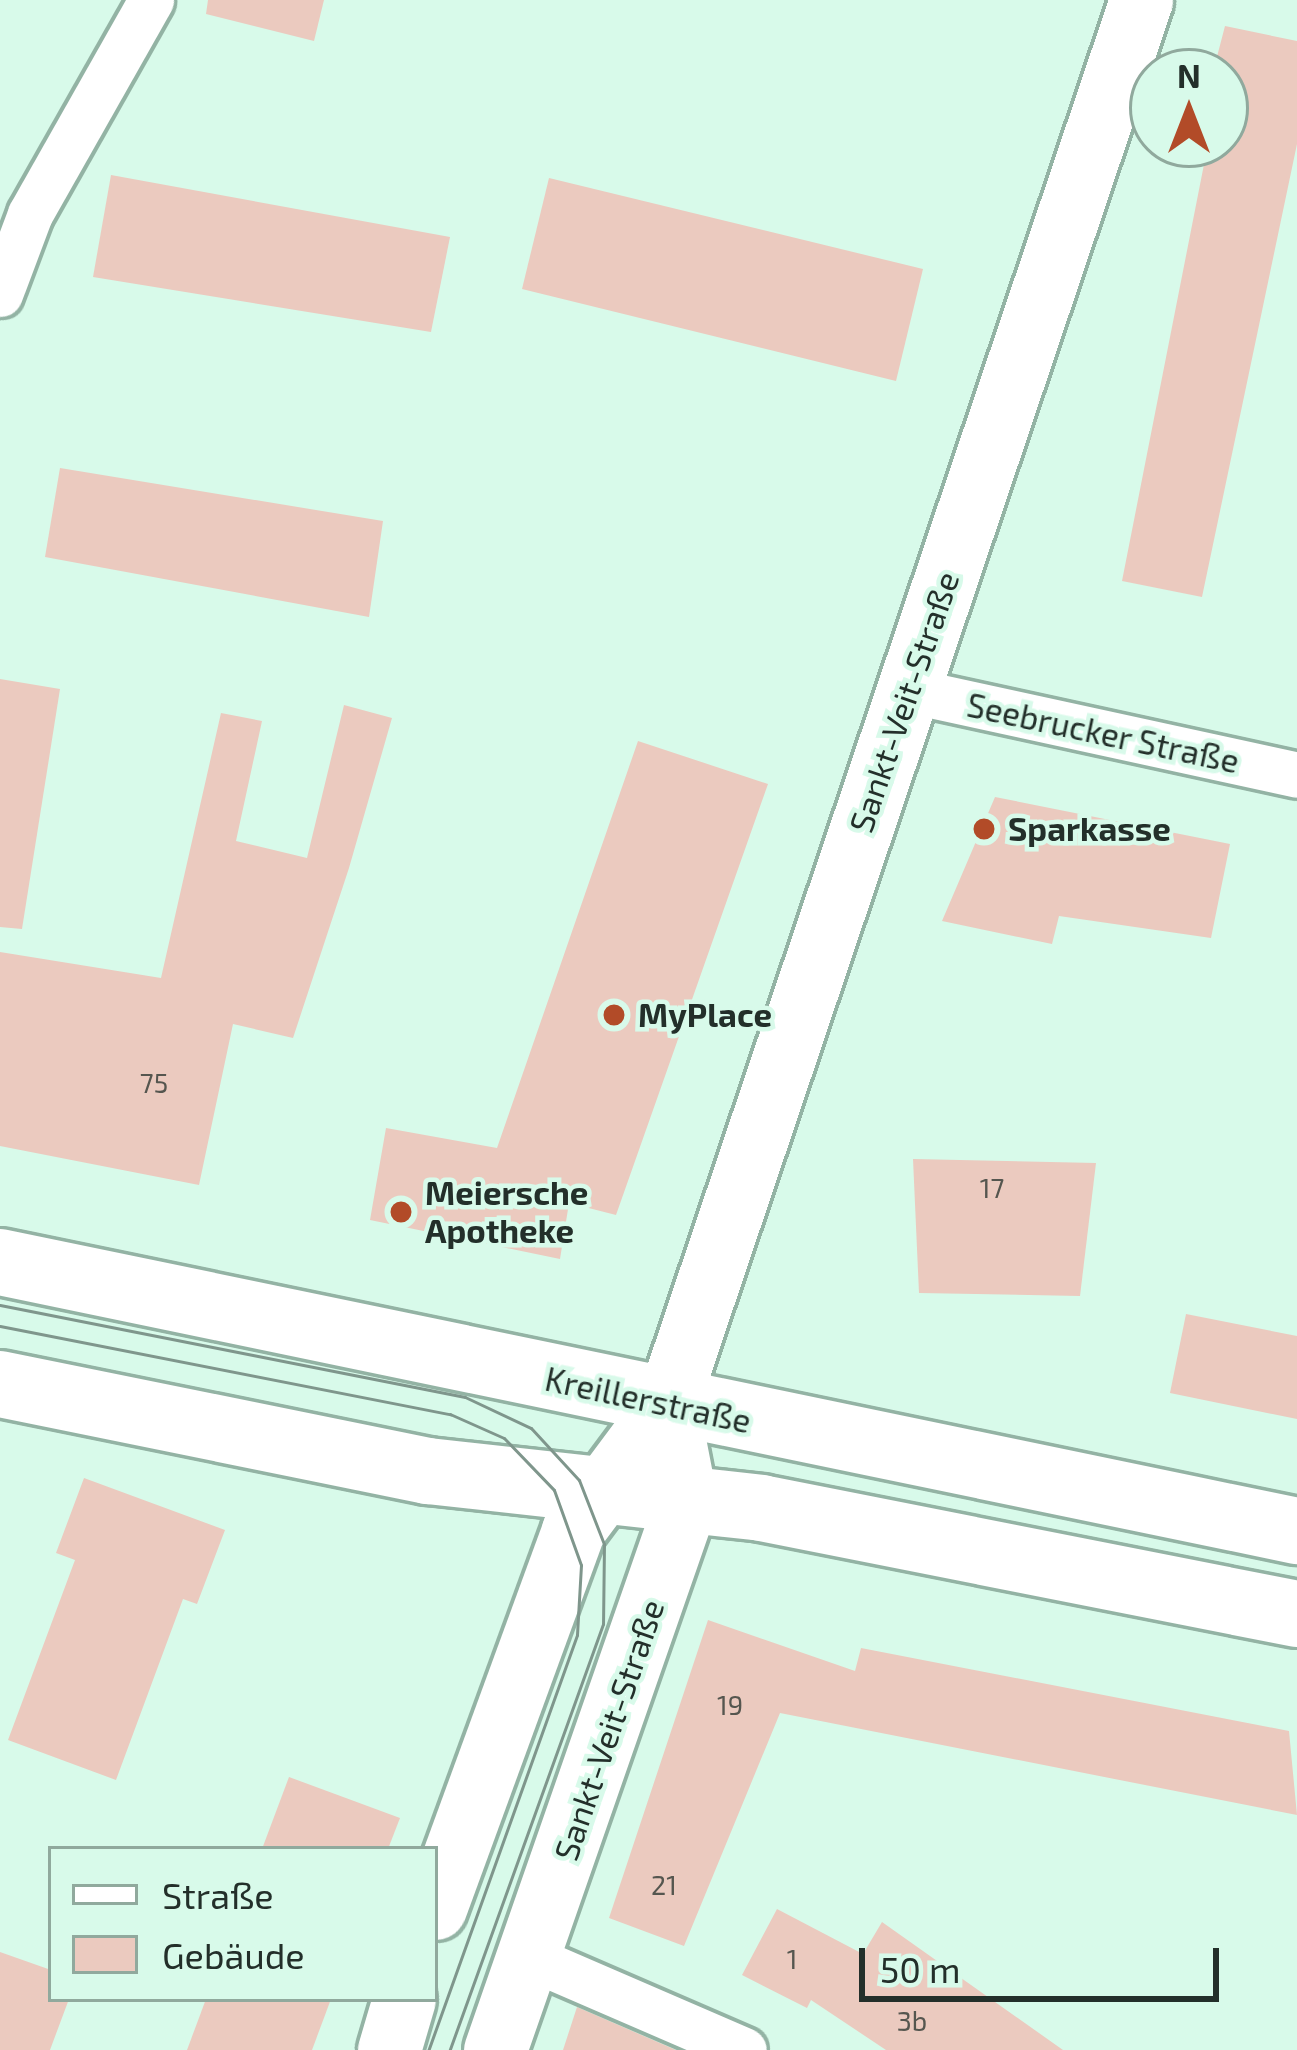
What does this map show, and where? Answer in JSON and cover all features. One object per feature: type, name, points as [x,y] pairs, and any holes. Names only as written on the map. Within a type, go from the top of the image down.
[{"type":"main road","name":"Kreillerstraße","points":[[0,1262],[1297,1531]]},
{"type":"main road","points":[[0,1384],[591,1493],[686,1502],[1297,1614]]},
{"type":"street","points":[[0,294],[30,214],[152,0]]},
{"type":"street","name":"Sankt-Veit-Straße","points":[[438,1900],[591,1493],[668,1404],[1141,0]]},
{"type":"street","name":"Seebrucker Straße","points":[[908,690],[1297,775]]},
{"type":"street","name":"Sankt-Veit-Straße","points":[[495,2050],[686,1502],[668,1404]]},
{"type":"street","points":[[529,1957],[744,2050]]},
{"type":"street","points":[[389,2050],[403,2002]]},
{"type":"building","points":[[208,0],[324,0],[314,41],[206,14]]},
{"type":"building","points":[[1225,26],[1297,41],[1297,144],[1202,597],[1122,581],[1203,168],[1249,168],[1249,48],[1219,48]]},
{"type":"building","points":[[111,175],[450,237],[431,332],[93,277]]},
{"type":"building","points":[[549,178],[923,269],[896,381],[522,289]]},
{"type":"building","points":[[60,468],[383,521],[369,617],[45,557]]},
{"type":"building","points":[[0,679],[60,689],[22,929],[0,927]]},
{"type":"building","points":[[344,705],[392,718],[349,868],[293,1038],[233,1024],[199,1185],[0,1146],[0,952],[161,978],[221,713],[262,721],[236,841],[307,858]]},
{"type":"building","name":"MyPlace","points":[[638,741],[768,784],[616,1215],[569,1203],[560,1259],[370,1220],[386,1128],[497,1148]]},
{"type":"building","points":[[995,797],[1230,844],[1211,938],[1059,916],[1052,944],[942,921]]},
{"type":"building","points":[[913,1159],[1096,1163],[1080,1296],[919,1293]]},
{"type":"building","points":[[1186,1314],[1297,1336],[1297,1419],[1170,1393]]},
{"type":"building","points":[[84,1478],[225,1530],[197,1604],[183,1599],[116,1780],[8,1740],[75,1560],[56,1553]]},
{"type":"building","points":[[708,1620],[855,1671],[861,1648],[1289,1731],[1297,1815],[780,1713],[684,1946],[609,1918]]},
{"type":"building","points":[[289,1777],[400,1818],[389,1846],[263,1846]]},
{"type":"building","points":[[777,1909],[863,1954],[882,1922],[1063,2050],[886,2050],[811,2000],[807,2008],[742,1975]]},
{"type":"building","points":[[0,1952],[48,1969],[48,2002],[68,2002],[50,2050],[0,2050]]},
{"type":"building","points":[[205,2002],[330,2002],[312,2050],[187,2050]]},
{"type":"building","points":[[577,2007],[676,2050],[563,2050]]},
{"type":"tram line","points":[[0,1305],[465,1397],[531,1428],[579,1480],[604,1544],[603,1624],[450,2050]]},
{"type":"tram line","points":[[0,1326],[450,1414],[504,1438],[554,1490],[581,1565],[577,1635],[428,2050]]},
{"type":"place","name":"Sparkasse","points":[[984,829]]},
{"type":"place","name":"MyPlace","points":[[614,1015]]},
{"type":"place","name":"Meiersche Apotheke","points":[[401,1212]]}]
